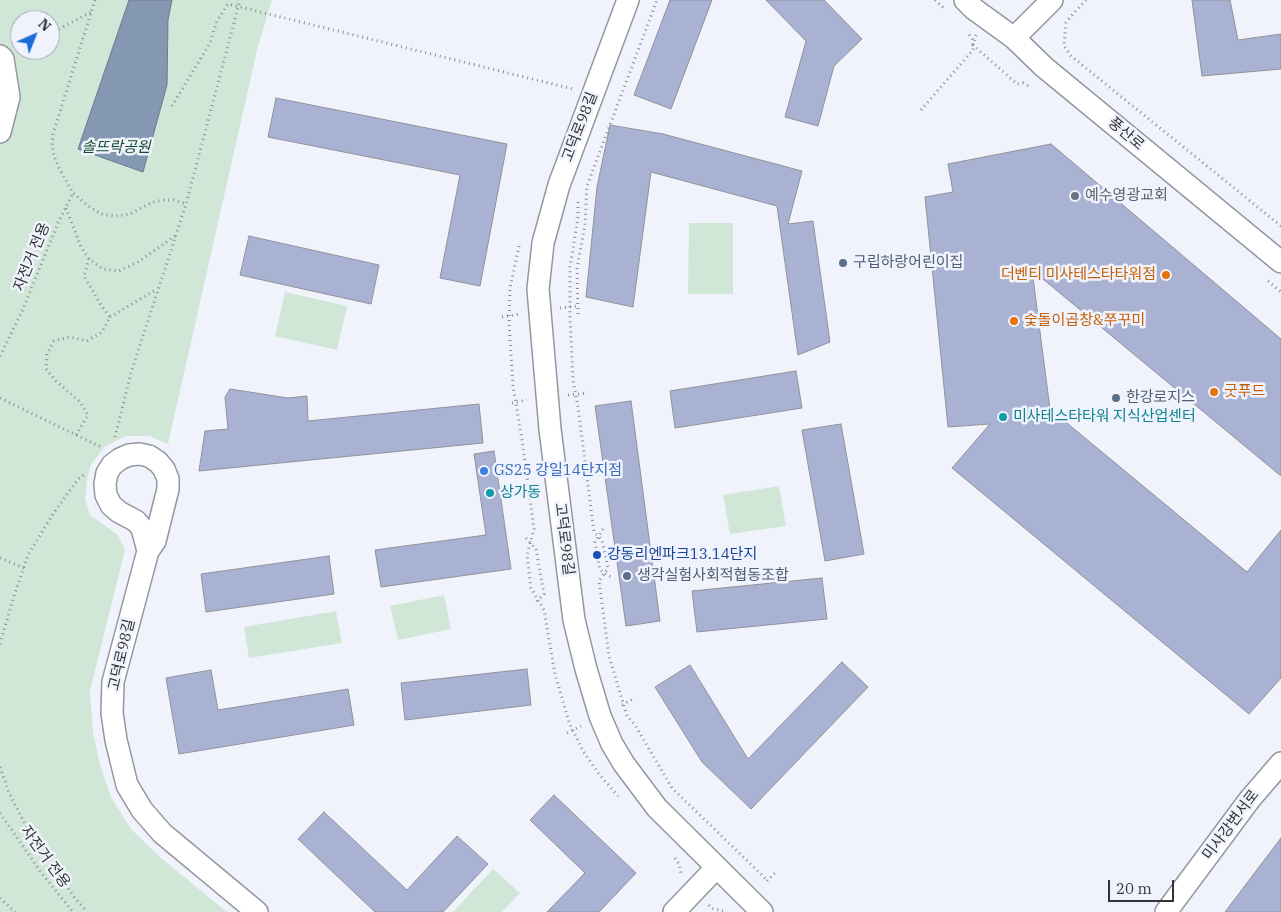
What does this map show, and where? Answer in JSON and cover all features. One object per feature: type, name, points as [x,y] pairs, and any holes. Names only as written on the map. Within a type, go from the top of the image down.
[{"type":"street","name":"고덕로98길","points":[[628,0],[558,185],[543,243],[538,289],[550,429],[574,620],[586,670],[601,719],[612,744],[638,784],[657,808],[716,868]]},
{"type":"street","name":"풍산로","points":[[965,0],[974,9],[1014,38],[1044,67],[1281,262]]},
{"type":"street","points":[[1014,38],[1052,0]]},
{"type":"street","points":[[0,56],[3,59],[9,97],[0,132]]},
{"type":"street","name":"고덕로98길","points":[[148,551],[113,682],[112,713],[116,740],[127,785],[142,810],[162,833],[257,912]]},
{"type":"street","name":"미사강변서로","points":[[1166,912],[1250,799],[1281,763]]},
{"type":"street","points":[[674,912],[716,868],[762,912]]},
{"type":"path","points":[[95,0],[54,134],[52,145],[59,168],[73,193],[101,214],[115,216],[130,214],[146,205],[163,200],[174,200],[186,204]]},
{"type":"path","points":[[114,444],[131,373],[186,204],[240,0]]},
{"type":"path","points":[[578,314],[577,268],[585,225],[587,186],[657,0]]},
{"type":"path","points":[[935,0],[948,12]]},
{"type":"path","points":[[1086,0],[1066,23],[1064,46],[1071,56],[1281,226]]},
{"type":"path","points":[[172,106],[210,43],[217,21],[228,4],[568,89]]},
{"type":"path","points":[[60,29],[92,12]]},
{"type":"path","points":[[921,110],[973,50],[974,40],[967,32]]},
{"type":"path","points":[[973,45],[1018,84]]},
{"type":"path","name":"자전거 전용","points":[[0,356],[24,309],[58,223],[73,193]]},
{"type":"path","points":[[578,200],[578,218],[570,267],[573,380],[594,532],[602,540],[608,568],[599,581],[609,656],[627,716],[635,725],[672,788],[768,880]]},
{"type":"path","points":[[66,207],[81,247],[89,259],[103,269],[119,271],[138,262],[176,236]]},
{"type":"path","points":[[89,259],[84,276],[101,306],[110,317]]},
{"type":"path","points":[[76,435],[88,415],[80,402],[56,381],[46,369],[47,354],[54,341],[70,337],[87,341],[102,332],[110,317],[158,289]]},
{"type":"path","points":[[570,306],[577,306]]},
{"type":"path","points":[[502,317],[509,316],[513,386],[516,402],[512,403]]},
{"type":"path","points":[[576,394],[588,392]]},
{"type":"path","points":[[0,398],[105,449]]},
{"type":"path","points":[[0,644],[28,555],[53,514],[78,479],[86,473]]},
{"type":"path","points":[[604,529],[595,542],[600,570],[611,577]]},
{"type":"path","points":[[526,538],[536,549],[544,594],[535,603]]},
{"type":"path","points":[[0,558],[24,568]]},
{"type":"path","points":[[0,767],[9,793],[25,824],[74,897],[87,912]]},
{"type":"path","name":"자전거 전용","points":[[0,813],[40,872],[73,912]]},
{"type":"path","points":[[0,898],[15,912]]},
{"type":"path","points":[[711,908],[727,912]]},
{"type":"green space","name":"솔뜨락공원","points":[[0,0],[272,0],[258,46],[168,444],[149,436],[126,436],[105,446],[91,465],[85,499],[90,515],[118,535],[125,550],[90,691],[93,732],[100,765],[111,797],[131,829],[161,858],[227,912],[0,912]]},
{"type":"green space","points":[[689,223],[733,223],[733,294],[688,294]]},
{"type":"green space","points":[[285,292],[347,306],[337,350],[275,336]]},
{"type":"green space","points":[[779,486],[786,526],[730,534],[723,495]]},
{"type":"green space","points":[[444,595],[451,629],[398,640],[390,606]]},
{"type":"green space","points":[[336,611],[342,643],[249,658],[244,627]]},
{"type":"green space","points":[[493,869],[520,893],[502,912],[453,912]]},
{"type":"water","points":[[129,0],[172,0],[168,20],[167,85],[143,172],[78,149]]},
{"type":"building","points":[[670,0],[712,0],[671,109],[634,95]]},
{"type":"building","points":[[766,0],[824,0],[862,39],[834,66],[818,126],[785,117],[806,41]]},
{"type":"building","points":[[1192,0],[1230,0],[1238,40],[1281,34],[1281,69],[1202,76]]},
{"type":"building","points":[[276,98],[507,144],[480,286],[440,278],[460,175],[268,137]]},
{"type":"building","points":[[610,125],[663,134],[802,171],[788,224],[813,221],[830,342],[798,355],[777,206],[651,172],[633,307],[586,297],[597,187]]},
{"type":"building","name":"미사테스타타워 지식산업센터","points":[[1051,144],[1281,339],[1281,476],[1032,270],[1050,409],[1247,572],[1281,530],[1281,678],[1249,714],[952,468],[990,424],[948,427],[925,197],[953,192],[948,164]]},
{"type":"building","points":[[249,236],[379,265],[371,304],[240,275]]},
{"type":"building","points":[[796,371],[802,408],[675,428],[670,391]]},
{"type":"building","points":[[230,389],[288,398],[307,396],[308,421],[479,404],[483,443],[199,471],[205,431],[228,429],[225,397]]},
{"type":"building","points":[[631,401],[660,621],[626,626],[595,406]]},
{"type":"building","points":[[841,424],[864,554],[825,561],[802,430]]},
{"type":"building","points":[[494,451],[511,569],[381,587],[375,550],[486,535],[474,454]]},
{"type":"building","points":[[329,556],[334,594],[206,612],[201,574]]},
{"type":"building","points":[[822,578],[827,619],[697,632],[692,591]]},
{"type":"building","points":[[842,662],[868,687],[751,809],[702,762],[655,687],[690,665],[748,759]]},
{"type":"building","points":[[527,669],[531,705],[405,720],[401,683]]},
{"type":"building","points":[[211,670],[218,710],[348,689],[354,725],[179,754],[166,678]]},
{"type":"building","points":[[554,795],[636,873],[599,912],[547,912],[585,873],[530,820]]},
{"type":"building","points":[[324,812],[407,890],[457,836],[488,864],[443,912],[375,912],[298,839]]},
{"type":"building","points":[[1281,838],[1281,912],[1225,912]]},
{"type":"place","name":"예수영광교회","points":[[1075,196]]},
{"type":"place","name":"구립하랑어린이집","points":[[843,263]]},
{"type":"place","name":"더벤티 미사테스타타워점","points":[[1166,275]]},
{"type":"place","name":"숯돌이곱창&쭈꾸미","points":[[1014,321]]},
{"type":"place","name":"굿푸드","points":[[1214,392]]},
{"type":"place","name":"한강로지스","points":[[1116,398]]},
{"type":"place","name":"미사테스타타워 지식산업센터","points":[[1003,417]]},
{"type":"place","name":"GS25 강일14단지점","points":[[484,471]]},
{"type":"place","name":"상가동","points":[[490,493]]},
{"type":"place","name":"강동리엔파크13.14단지","points":[[597,555]]},
{"type":"place","name":"생각실험사회적협동조합","points":[[627,576]]}]
